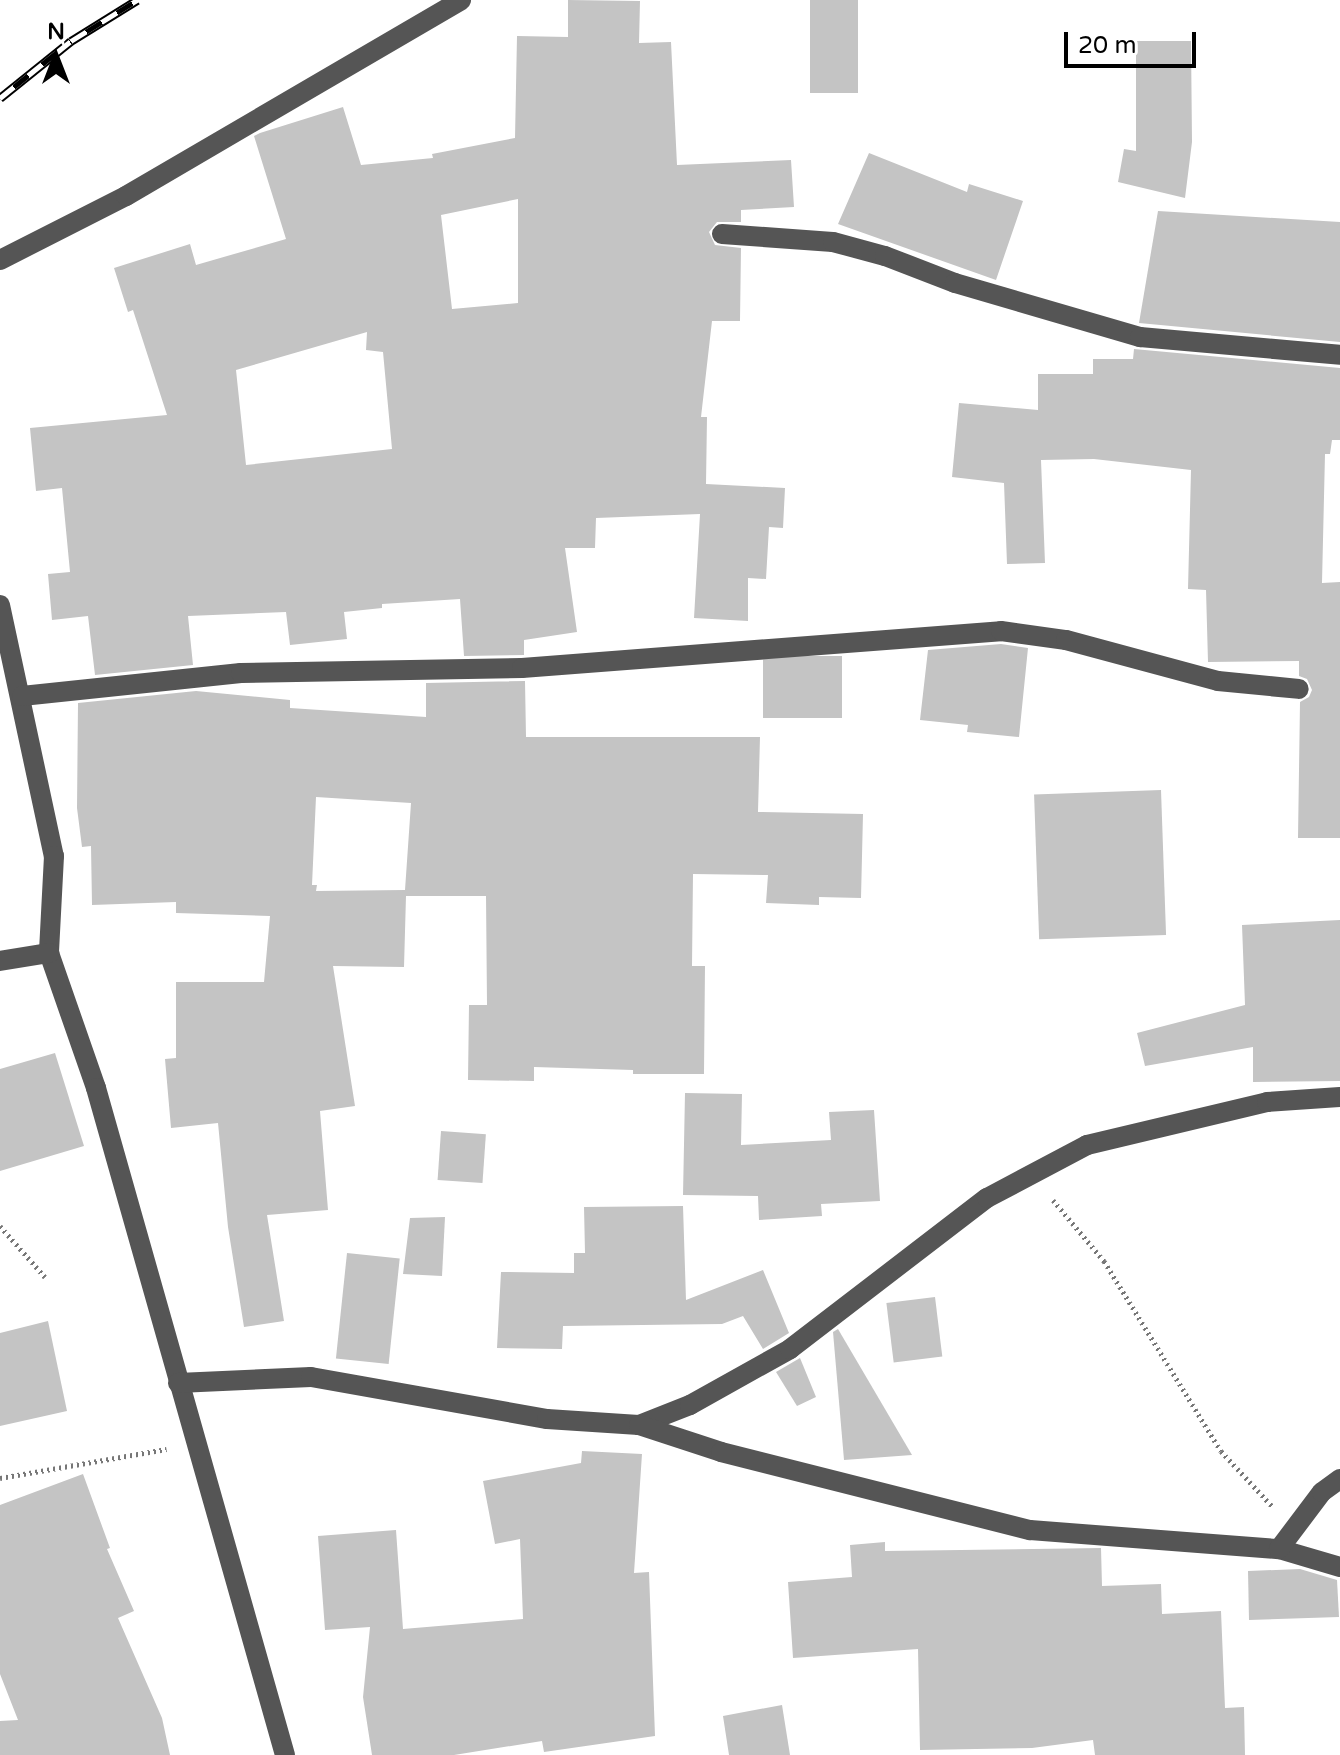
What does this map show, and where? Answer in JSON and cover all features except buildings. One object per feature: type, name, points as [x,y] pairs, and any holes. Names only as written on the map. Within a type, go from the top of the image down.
[{"type":"street","points":[[0,260],[126,196],[461,0]]},
{"type":"street","points":[[722,234],[833,242],[885,256],[955,283],[1140,337],[1340,355]]},
{"type":"street","points":[[0,605],[54,856],[49,953],[96,1088],[285,1755]]},
{"type":"street","points":[[22,696],[241,673],[522,668],[1001,631],[1066,640],[1218,681],[1299,689]]},
{"type":"street","points":[[0,961],[49,953]]},
{"type":"street","points":[[639,1425],[690,1405],[790,1349],[987,1198],[1087,1145],[1267,1102],[1340,1097]]},
{"type":"street","points":[[178,1383],[311,1377],[547,1419],[639,1425],[749,1460],[1030,1530],[1279,1549],[1340,1567]]},
{"type":"street","points":[[1279,1549],[1322,1492],[1340,1479]]},
{"type":"path","points":[[1024,1177],[1063,1208],[1096,1250],[1221,1451],[1293,1530]]},
{"type":"path","points":[[0,1226],[45,1277]]},
{"type":"path","points":[[0,1478],[195,1444]]},
{"type":"railway","points":[[0,98],[71,41],[137,0]]}]
